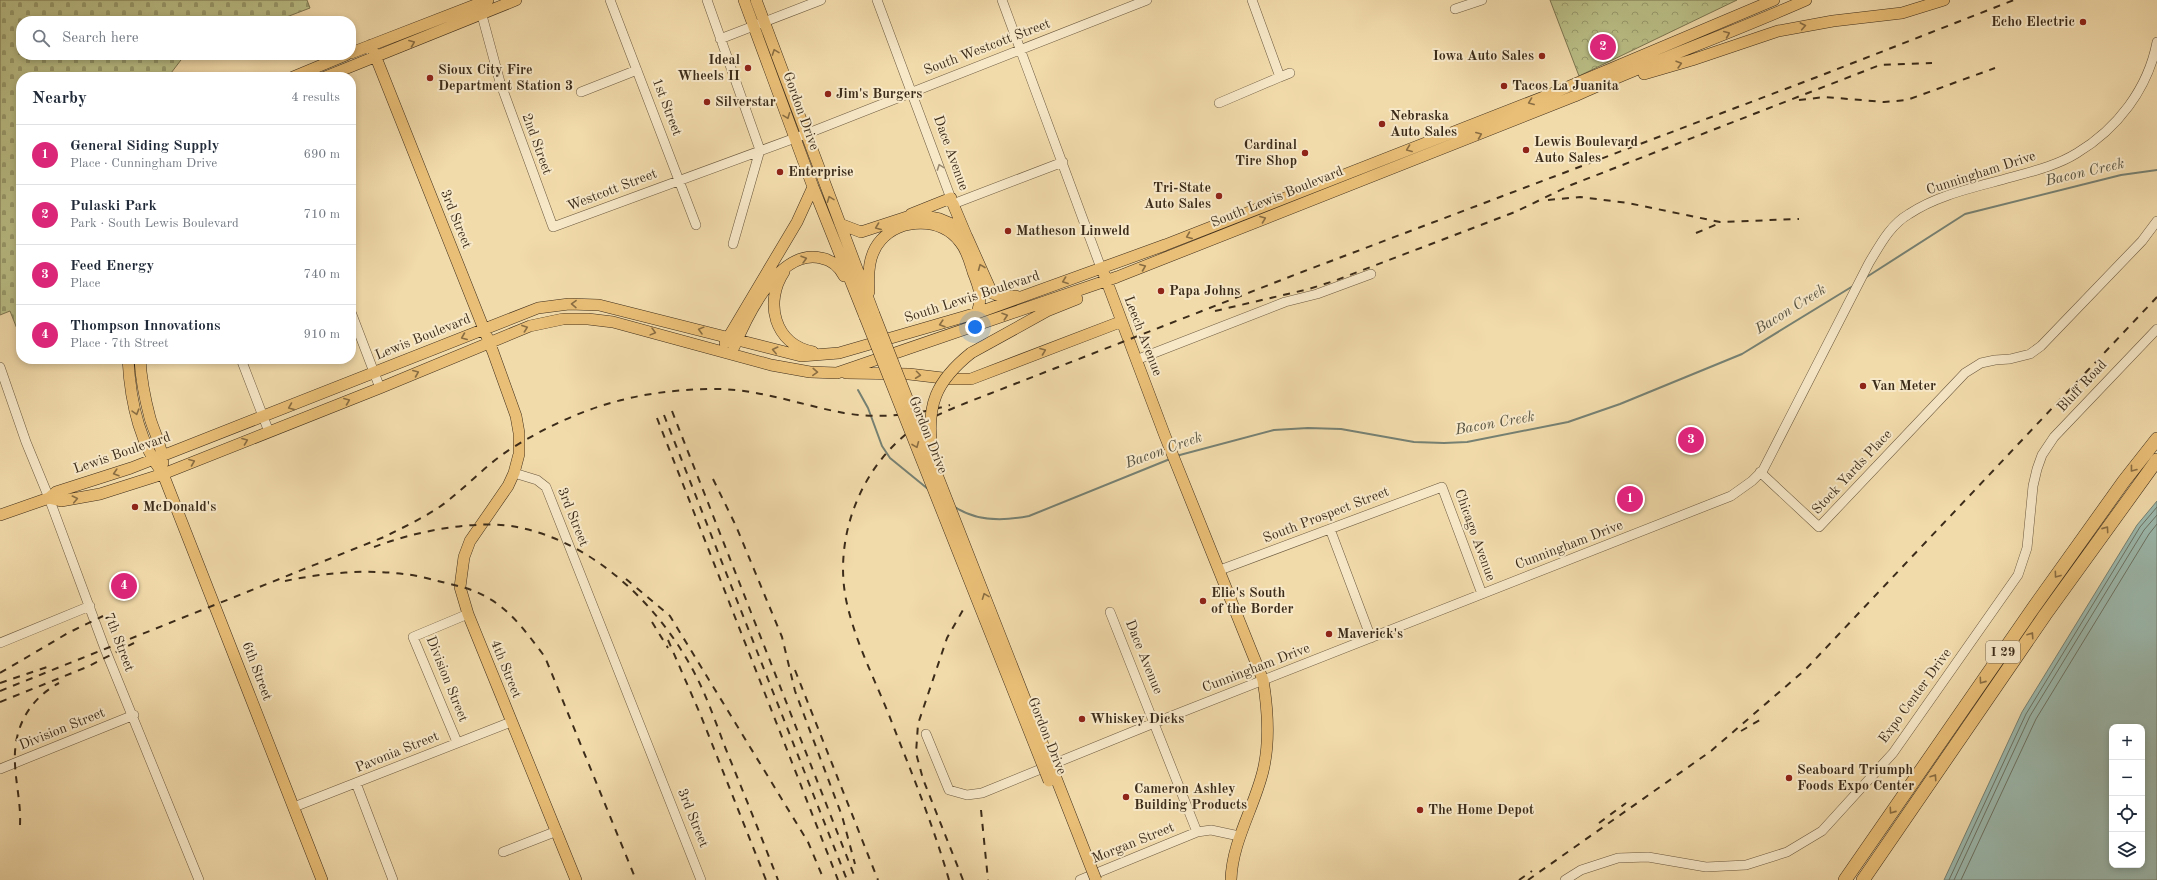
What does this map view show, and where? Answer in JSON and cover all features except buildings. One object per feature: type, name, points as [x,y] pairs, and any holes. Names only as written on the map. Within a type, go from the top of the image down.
[{"type":"highway","name":"I 29","points":[[1845,880],[2034,607],[2124,481],[2157,438]]},
{"type":"highway","name":"I 29","points":[[1863,880],[2045,615],[2157,460]]},
{"type":"main road","points":[[356,51],[482,4],[516,0]]},
{"type":"main road","name":"Gordon Drive","points":[[744,0],[800,135],[840,224],[868,312],[1088,880]]},
{"type":"main road","name":"Gordon Drive","points":[[756,0],[800,135],[813,187],[944,491],[1096,880]]},
{"type":"main road","name":"South Lewis Boulevard","points":[[752,344],[801,356],[827,355],[935,326],[982,311],[1165,245],[1551,94],[1774,0]]},
{"type":"main road","name":"South Lewis Boulevard","points":[[750,358],[799,371],[837,373],[985,323],[1106,281],[1575,96],[1620,76],[1709,42],[1806,0]]},
{"type":"main road","points":[[1575,96],[1778,31],[1833,21],[1902,13],[1944,0]]},
{"type":"main road","points":[[338,72],[376,57],[482,4]]},
{"type":"main road","name":"3rd Street","points":[[371,45],[490,343],[516,416],[520,433],[519,454],[514,473]]},
{"type":"main road","points":[[305,72],[334,60]]},
{"type":"main road","points":[[726,351],[797,222],[813,187]]},
{"type":"main road","points":[[907,217],[920,209],[952,201],[992,293]]},
{"type":"main road","points":[[840,224],[861,232],[907,217],[920,215],[940,219],[952,224],[967,237]]},
{"type":"main road","points":[[868,312],[868,282],[870,263],[881,240],[901,227],[909,224],[929,223],[950,233],[959,241],[965,250],[982,296],[982,311],[985,323]]},
{"type":"main road","points":[[732,339],[771,279],[789,265],[809,257],[827,259],[841,269],[868,312]]},
{"type":"main road","points":[[789,265],[778,281],[774,293],[773,313],[782,333],[792,343],[804,350],[827,355]]},
{"type":"main road","name":"Leech Avenue","points":[[1101,268],[1120,322],[1263,680],[1267,713],[1263,770],[1239,836]]},
{"type":"main road","points":[[944,491],[931,442],[932,408],[946,375],[971,353],[1047,312],[1096,291],[1106,281]]},
{"type":"main road","points":[[982,311],[992,293]]},
{"type":"main road","points":[[992,293],[1007,297],[1030,294]]},
{"type":"main road","name":"Lewis Boulevard","points":[[0,515],[49,498],[56,492],[163,456],[484,328],[538,308],[569,304],[599,305],[633,312],[752,344]]},
{"type":"main road","name":"Lewis Boulevard","points":[[49,498],[61,502],[100,494],[163,474],[380,388],[490,343],[513,332],[546,321],[588,319],[613,322],[750,358]]},
{"type":"main road","points":[[837,373],[909,374],[951,379],[971,379],[1120,322]]},
{"type":"main road","points":[[129,364],[133,402],[152,460]]},
{"type":"main road","name":"6th Street","points":[[140,364],[143,390],[150,418],[163,456],[163,474]]},
{"type":"main road","name":"6th Street","points":[[152,460],[163,474],[322,880]]},
{"type":"main road","name":"4th Street","points":[[514,473],[508,486],[470,541],[464,557],[460,587],[468,614],[576,880]]},
{"type":"main road","points":[[1232,880],[1239,836]]},
{"type":"street","name":"1st Street","points":[[610,0],[680,179],[696,225]]},
{"type":"street","points":[[706,0],[760,150],[733,244]]},
{"type":"street","points":[[720,39],[820,0]]},
{"type":"street","name":"Dace Avenue","points":[[877,0],[952,201]]},
{"type":"street","name":"Leech Avenue","points":[[1002,0],[1101,268]]},
{"type":"street","name":"South Westcott Street","points":[[680,179],[800,135],[1021,50],[1129,4],[1147,0]]},
{"type":"street","points":[[1252,0],[1280,77]]},
{"type":"street","points":[[1455,9],[1482,0]]},
{"type":"street","name":"2nd Street","points":[[482,4],[500,82],[553,227]]},
{"type":"street","name":"Cunningham Drive","points":[[926,734],[949,790],[967,795],[982,793],[1154,723],[1731,496],[1752,481],[1760,472],[1786,426],[1838,323],[1884,238],[1896,223],[1908,214],[1931,202],[2054,164],[2076,153],[2093,142],[2115,122],[2133,100],[2147,75],[2157,42]]},
{"type":"street","points":[[581,92],[637,70]]},
{"type":"street","points":[[1219,103],[1290,73]]},
{"type":"street","points":[[952,201],[1063,162]]},
{"type":"street","name":"Westcott Street","points":[[553,227],[680,179]]},
{"type":"street","name":"Stock Yards Place","points":[[1760,472],[1819,527],[1965,372],[1981,363],[1994,360],[2010,360],[2030,354],[2041,346],[2142,241],[2157,220]]},
{"type":"street","points":[[1136,360],[1285,302],[1317,294],[1371,274]]},
{"type":"street","points":[[356,325],[380,388]]},
{"type":"street","name":"Bluff Road","points":[[2037,469],[2042,455],[2054,437],[2157,329]]},
{"type":"street","points":[[243,364],[269,432]]},
{"type":"street","name":"7th Street","points":[[0,367],[3,386],[49,498],[105,649],[134,715],[199,880]]},
{"type":"street","name":"Expo Center Drive","points":[[1565,880],[1581,870],[1618,858],[1648,857],[1706,867],[1746,865],[1788,852],[1822,831],[1893,753],[2018,575],[2027,548],[2037,469]]},
{"type":"street","name":"3rd Street","points":[[514,473],[537,480],[546,487],[701,880]]},
{"type":"street","name":"Chicago Avenue","points":[[1442,487],[1482,594]]},
{"type":"street","name":"South Prospect Street","points":[[1220,570],[1442,487]]},
{"type":"street","points":[[1330,529],[1371,638]]},
{"type":"street","points":[[0,643],[90,606]]},
{"type":"street","name":"Dace Avenue","points":[[1110,612],[1196,832]]},
{"type":"street","name":"Division Street","points":[[457,742],[413,637],[468,614]]},
{"type":"street","name":"Division Street","points":[[0,769],[134,715]]},
{"type":"street","name":"Pavonia Street","points":[[294,807],[511,722]]},
{"type":"street","points":[[356,783],[393,880]]},
{"type":"street","points":[[1196,832],[1211,830],[1239,836]]},
{"type":"street","points":[[503,852],[556,831]]},
{"type":"street","name":"Morgan Street","points":[[1080,880],[1196,832]]},
{"type":"green space","points":[[0,0],[307,0],[310,8],[289,16],[16,16],[16,60],[181,60],[172,72],[16,72],[16,326],[10,311],[0,315]]},
{"type":"green space","points":[[1550,0],[1737,0],[1579,76]]},
{"type":"water","points":[[2157,501],[2157,880],[1944,880],[2022,712],[2137,525]]},
{"type":"waterway","name":"Bacon Creek","points":[[1865,278],[1965,214],[2121,175],[2157,170]]},
{"type":"waterway","name":"Bacon Creek","points":[[1176,456],[1274,430],[1308,428],[1341,429],[1414,442],[1444,443],[1467,442],[1568,422],[1620,404],[1742,354],[1853,286]]},
{"type":"waterway","name":"Bacon Creek","points":[[858,390],[868,408],[882,446],[890,458],[928,489]]},
{"type":"waterway","name":"Bacon Creek","points":[[955,507],[963,512],[981,518],[1010,519],[1029,516],[1170,459]]},
{"type":"railway","points":[[949,880],[921,797],[855,633],[847,604],[844,581],[843,557],[847,534],[853,512],[862,490],[888,451],[905,435],[924,422],[967,402],[1302,272],[1817,77],[2014,0]]},
{"type":"railway","points":[[1215,311],[1309,289],[1334,281],[1515,212],[1571,185],[1880,65],[1932,63]]},
{"type":"railway","points":[[1799,100],[1825,97],[1884,102],[1907,100],[1995,68]]},
{"type":"railway","points":[[1548,200],[1580,197],[1628,203],[1720,222],[1799,219]]},
{"type":"railway","points":[[1696,233],[1720,223]]},
{"type":"railway","points":[[1528,880],[1711,751],[1806,669],[2157,297]]},
{"type":"railway","points":[[0,691],[384,537],[438,508],[512,448],[560,422],[608,404],[657,393],[684,390],[729,389],[762,394],[828,410],[857,415],[884,416],[911,414],[950,405]]},
{"type":"railway","points":[[672,411],[856,880]]},
{"type":"railway","points":[[664,415],[847,880]]},
{"type":"railway","points":[[657,418],[838,880]]},
{"type":"railway","points":[[713,479],[736,526],[782,637],[795,691],[842,816],[855,864]]},
{"type":"railway","points":[[374,547],[407,536],[444,528],[482,525],[517,527],[545,535],[572,547],[598,562],[622,581],[644,602],[663,624],[695,674],[711,710],[778,880]]},
{"type":"railway","points":[[285,581],[314,576],[359,572],[409,575],[460,586],[483,595],[497,603],[520,624],[545,657],[636,880]]},
{"type":"railway","points":[[626,579],[670,616],[808,842],[824,880]]},
{"type":"railway","points":[[963,610],[947,638],[918,724],[916,753],[923,779],[963,880]]},
{"type":"railway","points":[[0,673],[68,633],[103,616]]},
{"type":"railway","points":[[652,622],[668,648]]},
{"type":"railway","points":[[668,640],[701,716],[766,880]]},
{"type":"railway","points":[[0,702],[87,667],[134,643]]},
{"type":"railway","points":[[0,683],[50,666]]},
{"type":"railway","points":[[795,670],[878,880]]},
{"type":"railway","points":[[20,825],[20,810],[15,764],[15,751],[20,727],[31,707],[48,690],[59,683]]},
{"type":"railway","points":[[1741,731],[1760,720]]},
{"type":"railway","points":[[1599,823],[1626,803]]},
{"type":"railway","points":[[981,810],[988,880]]},
{"type":"railway","points":[[1519,880],[1532,871]]},
{"type":"place","name":"Echo Electric","points":[[2083,22]]},
{"type":"place","name":"Pulaski Park","points":[[1603,47]]},
{"type":"place","name":"Iowa Auto Sales","points":[[1542,56]]},
{"type":"place","name":"Ideal Wheels II","points":[[748,68]]},
{"type":"place","name":"Sioux City Fire Department Station 3","points":[[430,78]]},
{"type":"place","name":"Tacos La Juanita","points":[[1504,86]]},
{"type":"place","name":"Jim's Burgers","points":[[828,94]]},
{"type":"place","name":"Silverstar","points":[[707,102]]},
{"type":"place","name":"Nebraska Auto Sales","points":[[1382,124]]},
{"type":"place","name":"Lewis Boulevard Auto Sales","points":[[1526,150]]},
{"type":"place","name":"Cardinal Tire Shop","points":[[1305,153]]},
{"type":"place","name":"Enterprise","points":[[780,172]]},
{"type":"place","name":"Tri-State Auto Sales","points":[[1219,196]]},
{"type":"place","name":"Matheson Linweld","points":[[1008,231]]},
{"type":"place","name":"Papa Johns","points":[[1161,291]]},
{"type":"place","name":"Van Meter","points":[[1863,386]]},
{"type":"place","name":"Feed Energy","points":[[1691,440]]},
{"type":"place","name":"General Siding Supply","points":[[1630,499]]},
{"type":"place","name":"McDonald's","points":[[135,507]]},
{"type":"place","name":"Thompson Innovations","points":[[124,586]]},
{"type":"place","name":"Elie's South of the Border","points":[[1203,601]]},
{"type":"place","name":"Maverick's","points":[[1329,634]]},
{"type":"place","name":"Whiskey Dicks","points":[[1082,719]]},
{"type":"place","name":"Seaboard Triumph Foods Expo Center","points":[[1789,778]]},
{"type":"place","name":"Cameron Ashley Building Products","points":[[1126,797]]},
{"type":"place","name":"The Home Depot","points":[[1420,810]]}]
